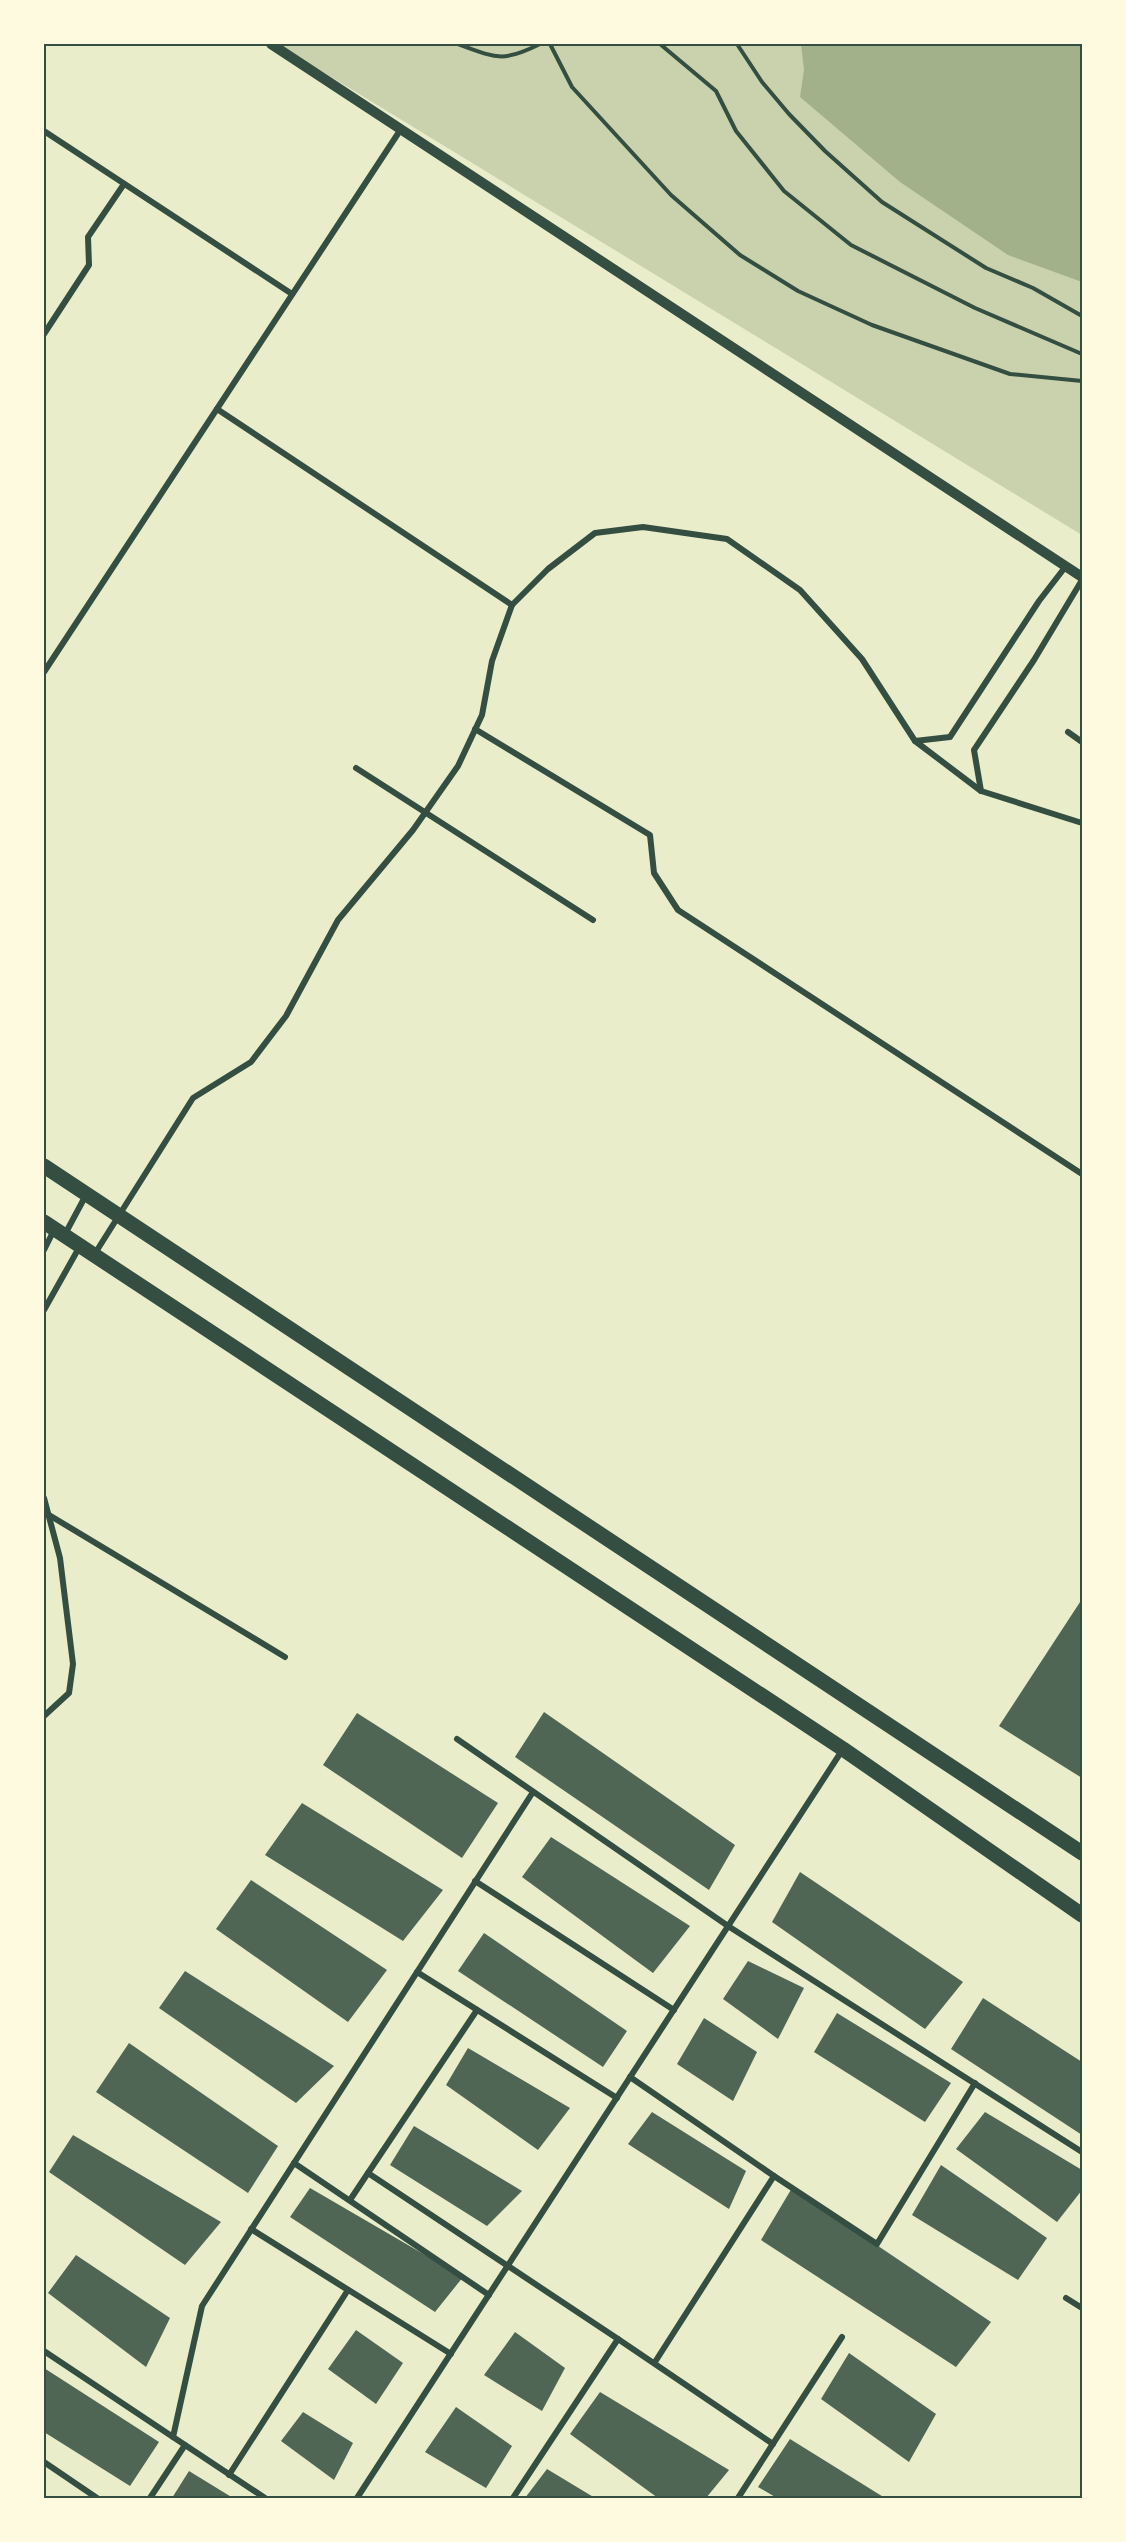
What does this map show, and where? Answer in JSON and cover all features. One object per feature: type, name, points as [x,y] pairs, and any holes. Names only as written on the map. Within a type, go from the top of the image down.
[{"type":"main road","points":[[44,1166],[1083,1853]]},
{"type":"main road","points":[[54,1229],[843,1749],[1083,1915]]},
{"type":"street","points":[[271,44],[1083,578],[1034,660],[974,750],[981,791]]},
{"type":"street","points":[[44,672],[401,129]]},
{"type":"street","points":[[44,131],[292,294]]},
{"type":"street","points":[[44,334],[89,265],[88,237],[124,184]]},
{"type":"street","points":[[217,409],[512,605]]},
{"type":"street","points":[[94,1256],[193,1098],[251,1062],[286,1016],[338,920],[425,813],[458,766],[482,715],[492,661],[512,605],[548,569],[595,533],[642,527],[727,539],[800,590],[862,659],[915,741],[981,791],[1083,823]]},
{"type":"street","points":[[915,741],[950,737],[1040,601],[1066,566]]},
{"type":"street","points":[[475,729],[650,836],[654,873],[678,910],[1083,1174]]},
{"type":"street","points":[[1068,732],[1083,742]]},
{"type":"street","points":[[356,768],[593,920]]},
{"type":"street","points":[[44,1250],[54,1229],[86,1194]]},
{"type":"street","points":[[44,1310],[80,1246]]},
{"type":"street","points":[[44,1498],[60,1558],[73,1664],[69,1692],[44,1716]]},
{"type":"street","points":[[49,1515],[285,1657]]},
{"type":"street","points":[[457,1739],[728,1926],[1083,2152]]},
{"type":"street","points":[[357,2499],[843,1749]]},
{"type":"street","points":[[173,2437],[202,2306],[533,1791]]},
{"type":"street","points":[[475,1881],[674,2010]]},
{"type":"street","points":[[417,1972],[616,2098]]},
{"type":"street","points":[[350,2200],[477,2010]]},
{"type":"street","points":[[630,2077],[877,2244],[975,2083]]},
{"type":"street","points":[[294,2163],[489,2295]]},
{"type":"street","points":[[368,2173],[507,2267],[655,2362],[773,2444]]},
{"type":"street","points":[[655,2362],[774,2176]]},
{"type":"street","points":[[251,2229],[451,2354]]},
{"type":"street","points":[[229,2475],[348,2290]]},
{"type":"street","points":[[1066,2298],[1083,2308]]},
{"type":"street","points":[[738,2499],[842,2337]]},
{"type":"street","points":[[513,2499],[618,2339]]},
{"type":"street","points":[[44,2351],[264,2499]]},
{"type":"street","points":[[150,2499],[185,2445]]},
{"type":"street","points":[[44,2462],[97,2499]]},
{"type":"path","points":[[458,44],[494,58],[521,53],[540,44]]},
{"type":"path","points":[[550,44],[572,87],[671,195],[740,255],[798,291],[872,325],[1010,374],[1083,381]]},
{"type":"path","points":[[660,44],[716,91],[736,131],[784,191],[850,245],[975,308],[1083,354]]},
{"type":"path","points":[[736,44],[762,82],[789,114],[825,151],[882,202],[977,263],[1033,288],[1083,316]]},
{"type":"shaded area","points":[[277,44],[1082,44],[1082,535]]},
{"type":"shaded area","points":[[801,44],[1082,44],[1082,282],[1008,255],[900,182],[800,97],[804,70]]},
{"type":"building","points":[[1082,1599],[1082,1778],[999,1726]]},
{"type":"building","points":[[544,1712],[735,1845],[709,1890],[515,1757]]},
{"type":"building","points":[[357,1713],[498,1803],[462,1858],[323,1765]]},
{"type":"building","points":[[302,1803],[443,1890],[403,1941],[265,1855]]},
{"type":"building","points":[[551,1837],[690,1926],[653,1973],[522,1877]]},
{"type":"building","points":[[800,1872],[963,1982],[925,2029],[772,1922]]},
{"type":"building","points":[[251,1880],[387,1970],[348,2022],[216,1929]]},
{"type":"building","points":[[484,1933],[627,2031],[603,2067],[458,1971]]},
{"type":"building","points":[[748,1961],[804,1988],[778,2039],[723,1999]]},
{"type":"building","points":[[185,1971],[334,2066],[296,2103],[159,2008]]},
{"type":"building","points":[[983,1998],[1082,2062],[1082,2135],[951,2049]]},
{"type":"building","points":[[837,2013],[951,2083],[925,2122],[814,2052]]},
{"type":"building","points":[[704,2018],[757,2052],[733,2101],[677,2064]]},
{"type":"building","points":[[129,2043],[278,2146],[248,2193],[96,2092]]},
{"type":"building","points":[[468,2048],[570,2108],[538,2150],[446,2085]]},
{"type":"building","points":[[652,2112],[746,2171],[729,2209],[628,2144]]},
{"type":"building","points":[[985,2112],[1082,2170],[1082,2190],[1057,2222],[956,2149]]},
{"type":"building","points":[[414,2126],[522,2191],[487,2226],[390,2165]]},
{"type":"building","points":[[73,2135],[221,2222],[185,2265],[49,2172]]},
{"type":"building","points":[[941,2165],[1047,2238],[1018,2280],[912,2215]]},
{"type":"building","points":[[310,2188],[463,2277],[435,2312],[290,2217]]},
{"type":"building","points":[[792,2188],[991,2322],[956,2367],[761,2240]]},
{"type":"building","points":[[76,2255],[170,2318],[146,2367],[48,2293]]},
{"type":"building","points":[[356,2330],[403,2363],[376,2404],[328,2369]]},
{"type":"building","points":[[515,2332],[565,2368],[542,2411],[484,2375]]},
{"type":"building","points":[[849,2353],[936,2414],[909,2462],[821,2399]]},
{"type":"building","points":[[44,2368],[159,2442],[130,2486],[44,2432]]},
{"type":"building","points":[[600,2392],[729,2470],[706,2498],[658,2498],[570,2434]]},
{"type":"building","points":[[456,2407],[512,2446],[486,2488],[425,2452]]},
{"type":"building","points":[[303,2412],[353,2443],[334,2480],[281,2441]]},
{"type":"building","points":[[790,2439],[885,2498],[777,2498],[758,2487]]},
{"type":"building","points":[[547,2469],[595,2498],[525,2498]]},
{"type":"building","points":[[189,2471],[233,2498],[172,2498]]}]
